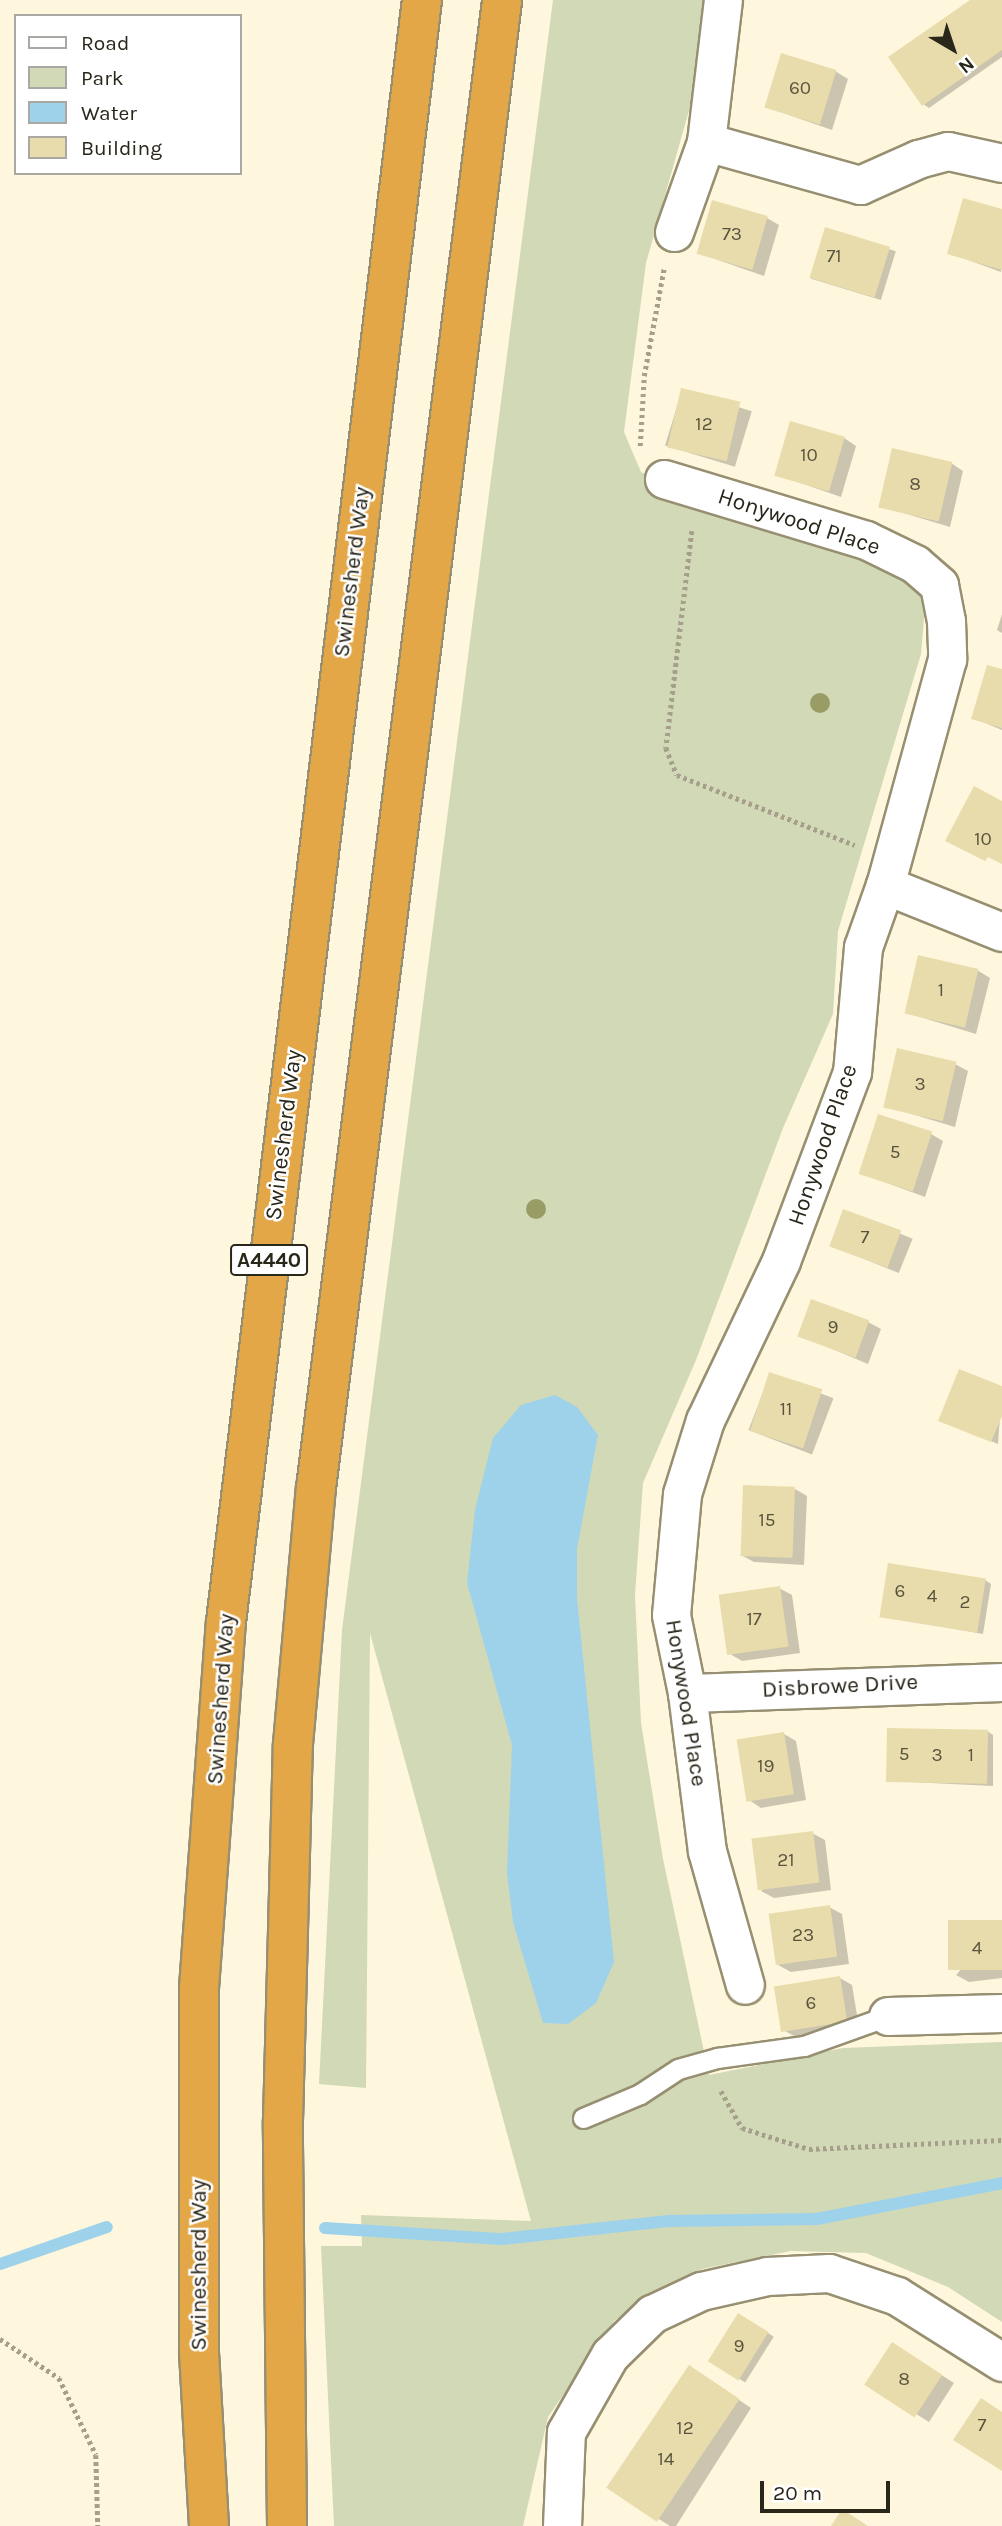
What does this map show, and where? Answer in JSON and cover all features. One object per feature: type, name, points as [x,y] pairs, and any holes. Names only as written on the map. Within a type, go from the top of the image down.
[{"type":"highway","name":"Swinesherd Way","points":[[209,2526],[199,2350],[199,1988],[226,1622],[422,0]]},
{"type":"highway","name":"A4440","points":[[286,2526],[283,2121],[293,1744],[316,1488],[502,0]]},
{"type":"street","points":[[674,232],[706,142],[723,0]]},
{"type":"street","points":[[706,142],[860,185],[918,159],[948,151],[1002,163]]},
{"type":"street","name":"Honywood Place","points":[[680,484],[866,540],[915,564],[939,585],[947,659],[889,871],[863,947],[852,1072],[781,1261],[705,1420],[682,1494],[671,1615],[687,1693],[707,1851],[745,1985]]},
{"type":"street","points":[[889,871],[1002,932]]},
{"type":"street","name":"Disbrowe Drive","points":[[687,1693],[998,1681]]},
{"type":"street","points":[[888,2016],[1002,2013]]},
{"type":"street","points":[[562,2526],[566,2432],[610,2355],[652,2314],[701,2291],[767,2276],[829,2273],[897,2296],[1002,2362]]},
{"type":"lane","points":[[583,2118],[640,2094],[678,2069],[717,2058],[804,2046],[888,2016]]},
{"type":"path","points":[[674,232],[656,302],[639,443],[650,471],[680,484],[666,748],[677,775],[889,871]]},
{"type":"path","points":[[717,2058],[722,2098],[742,2129],[775,2141],[809,2149],[1002,2140]]},
{"type":"path","points":[[0,2339],[59,2378],[96,2455],[98,2526]]},
{"type":"green space","points":[[553,0],[703,0],[695,89],[646,263],[624,432],[641,472],[669,486],[855,530],[926,595],[921,654],[838,931],[833,1014],[783,1128],[696,1360],[643,1483],[635,1595],[641,1723],[663,1859],[709,2075],[843,2048],[1002,2042],[1002,2322],[948,2287],[866,2253],[791,2251],[702,2269],[615,2320],[548,2417],[523,2526],[334,2526],[321,2246],[362,2246],[361,2215],[531,2221],[370,1633],[366,2088],[319,2084],[342,1630]]},
{"type":"water","points":[[555,1395],[577,1407],[598,1435],[577,1549],[577,1599],[614,1962],[596,2003],[568,2024],[543,2023],[513,1922],[507,1873],[512,1745],[467,1583],[475,1510],[493,1438],[521,1405]]},
{"type":"building","points":[[970,0],[1002,0],[1002,50],[922,106],[888,57]]},
{"type":"building","points":[[781,53],[836,70],[820,124],[764,108]]},
{"type":"building","points":[[963,198],[1002,209],[1002,270],[947,254]]},
{"type":"building","points":[[712,200],[768,216],[752,270],[697,254]]},
{"type":"building","points":[[825,227],[890,247],[875,298],[810,278]]},
{"type":"building","points":[[681,388],[740,402],[727,461],[667,447]]},
{"type":"building","points":[[790,421],[845,437],[829,492],[774,476]]},
{"type":"building","points":[[892,448],[952,462],[939,521],[878,507]]},
{"type":"building","points":[[987,665],[1002,669],[1002,728],[971,719]]},
{"type":"building","points":[[974,786],[1002,801],[1002,864],[988,857],[985,861],[945,841]]},
{"type":"building","points":[[918,955],[978,969],[965,1027],[905,1013]]},
{"type":"building","points":[[897,1048],[956,1062],[943,1121],[883,1107]]},
{"type":"building","points":[[878,1114],[932,1132],[913,1192],[859,1174]]},
{"type":"building","points":[[843,1209],[901,1230],[888,1268],[829,1247]]},
{"type":"building","points":[[811,1299],[869,1320],[856,1358],[797,1337]]},
{"type":"building","points":[[959,1369],[1002,1386],[1002,1416],[991,1442],[938,1421]]},
{"type":"building","points":[[769,1372],[822,1389],[803,1448],[750,1431]]},
{"type":"building","points":[[743,1485],[795,1487],[792,1558],[741,1556]]},
{"type":"building","points":[[888,1563],[986,1578],[977,1633],[879,1617]]},
{"type":"building","points":[[780,1586],[788,1646],[727,1655],[719,1595]]},
{"type":"building","points":[[887,1728],[988,1730],[987,1784],[886,1782]]},
{"type":"building","points":[[784,1732],[794,1794],[746,1802],[737,1740]]},
{"type":"building","points":[[813,1831],[819,1883],[758,1890],[751,1839]]},
{"type":"building","points":[[830,1905],[837,1956],[776,1965],[769,1914]]},
{"type":"building","points":[[948,1920],[1002,1920],[1002,1970],[948,1970]]},
{"type":"building","points":[[840,1976],[847,2021],[781,2032],[774,1986]]},
{"type":"building","points":[[738,2313],[769,2332],[738,2380],[708,2361]]},
{"type":"building","points":[[892,2342],[942,2375],[915,2417],[864,2385]]},
{"type":"building","points":[[689,2365],[740,2399],[657,2522],[606,2488]]},
{"type":"building","points":[[981,2398],[1002,2412],[1002,2471],[953,2440]]},
{"type":"building","points":[[842,2509],[868,2526],[831,2526]]},
{"type":"waterway","points":[[325,2228],[502,2239],[669,2221],[817,2219],[1002,2183]]},
{"type":"waterway","points":[[0,2264],[107,2227]]}]
